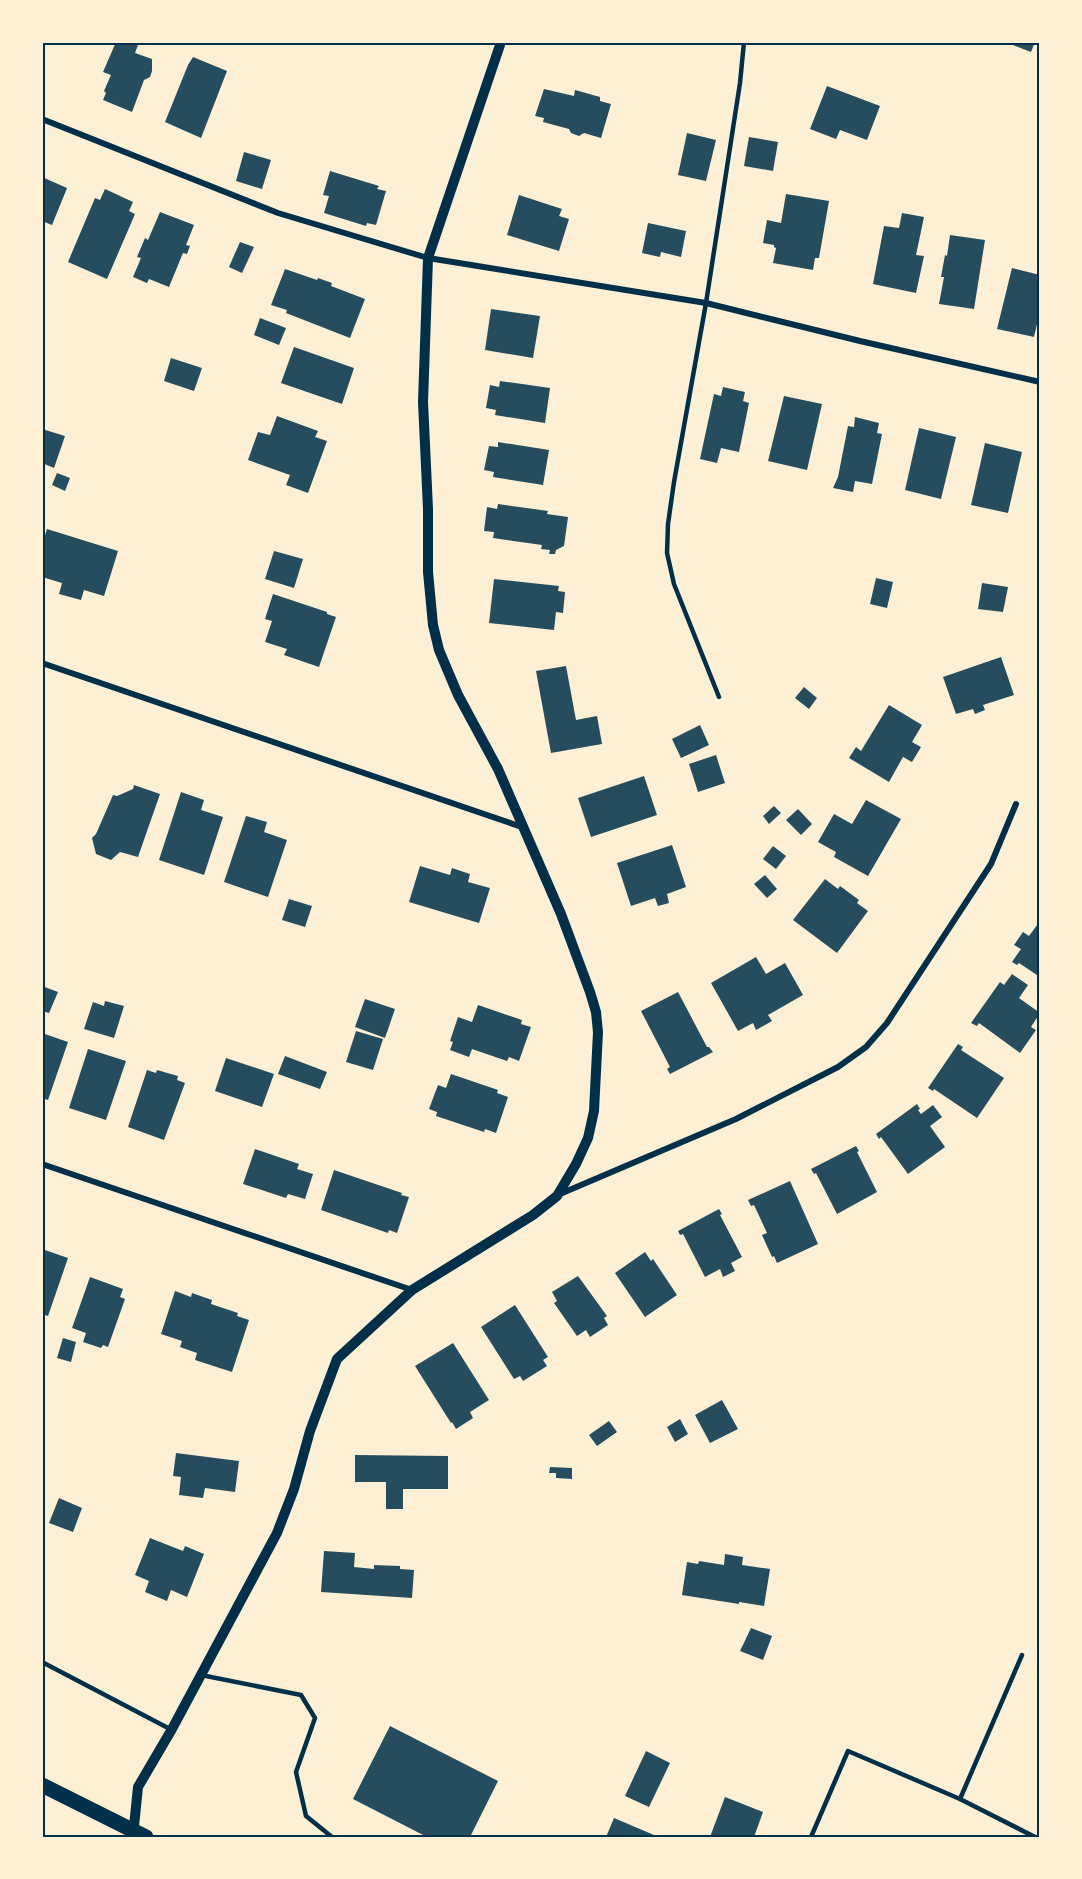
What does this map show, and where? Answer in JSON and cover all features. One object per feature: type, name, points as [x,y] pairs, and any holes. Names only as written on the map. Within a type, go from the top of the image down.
[{"type":"main road","points":[[42,1785],[138,1835]]},
{"type":"street","points":[[501,42],[428,258],[423,402],[428,509],[428,572],[433,625],[439,650],[498,769],[561,915],[596,1012],[598,1032],[594,1112],[588,1138],[557,1196]]},
{"type":"street","points":[[42,118],[278,213],[428,258],[706,303],[1040,382]]},
{"type":"street","points":[[42,663],[522,827]]},
{"type":"street","points":[[138,1835],[138,1787],[277,1533],[294,1489],[310,1431],[337,1359],[412,1290],[533,1215],[557,1196],[736,1119],[838,1067],[866,1047],[887,1023],[991,864],[1016,804]]},
{"type":"street","points":[[42,1164],[412,1290]]},
{"type":"lane","points":[[718,697],[674,584],[667,553],[668,524],[706,303],[740,83],[744,42]]},
{"type":"lane","points":[[960,1799],[1022,1655]]},
{"type":"lane","points":[[42,1662],[171,1729]]},
{"type":"lane","points":[[201,1675],[301,1695],[315,1718],[296,1772],[306,1816],[332,1837]]},
{"type":"lane","points":[[811,1837],[848,1751],[960,1799],[1035,1837]]},
{"type":"building","points":[[116,42],[138,45],[135,53],[152,59],[150,77],[144,80],[132,112],[103,100],[111,75],[103,72]]},
{"type":"building","points":[[1005,42],[1035,42],[1031,52]]},
{"type":"building","points":[[193,57],[227,71],[201,138],[165,122]]},
{"type":"building","points":[[827,86],[880,106],[867,140],[840,130],[836,139],[810,129]]},
{"type":"building","points":[[544,89],[574,96],[575,90],[600,97],[600,101],[611,104],[601,138],[584,133],[579,136],[571,133],[569,129],[543,122],[544,118],[535,116]]},
{"type":"building","points":[[687,133],[716,140],[706,181],[678,175]]},
{"type":"building","points":[[749,137],[778,142],[773,171],[744,166]]},
{"type":"building","points":[[244,152],[271,160],[262,189],[236,181]]},
{"type":"building","points":[[330,171],[379,186],[377,189],[386,191],[376,225],[367,223],[366,226],[324,213],[329,196],[323,195]]},
{"type":"building","points":[[42,177],[67,188],[52,225],[42,221]]},
{"type":"building","points":[[105,189],[133,202],[129,211],[135,214],[107,279],[68,262],[95,198],[100,200]]},
{"type":"building","points":[[786,194],[829,201],[819,258],[815,258],[813,270],[773,263],[776,248],[774,245],[763,243],[767,220],[781,223]]},
{"type":"building","points":[[519,195],[562,209],[559,216],[569,219],[559,251],[507,235]]},
{"type":"building","points":[[160,212],[194,225],[186,245],[190,246],[187,254],[183,253],[169,287],[149,279],[147,283],[133,277],[141,258],[137,257],[145,238],[148,240]]},
{"type":"building","points":[[902,213],[924,217],[916,255],[924,256],[916,293],[873,284],[884,226],[899,228]]},
{"type":"building","points":[[648,223],[686,231],[681,257],[661,252],[660,257],[642,253]]},
{"type":"building","points":[[950,235],[985,240],[974,309],[939,304],[944,277],[941,277]]},
{"type":"building","points":[[240,242],[254,247],[242,273],[229,267]]},
{"type":"building","points":[[1012,268],[1040,275],[1040,311],[1034,337],[997,329]]},
{"type":"building","points":[[285,269],[332,283],[331,286],[365,299],[350,338],[271,305]]},
{"type":"building","points":[[491,309],[540,316],[533,358],[485,350]]},
{"type":"building","points":[[260,318],[286,328],[279,345],[254,335]]},
{"type":"building","points":[[294,347],[354,368],[342,404],[281,383]]},
{"type":"building","points":[[171,358],[202,368],[194,391],[164,381]]},
{"type":"building","points":[[500,381],[550,388],[545,423],[495,415],[496,410],[486,408],[490,385],[499,387]]},
{"type":"building","points":[[723,387],[745,392],[743,401],[749,403],[739,452],[721,448],[717,463],[700,459],[714,394],[721,396]]},
{"type":"building","points":[[784,396],[822,404],[807,470],[768,461]]},
{"type":"building","points":[[277,416],[318,431],[315,437],[327,441],[308,493],[286,485],[290,475],[248,460],[258,432],[270,435]]},
{"type":"building","points":[[855,417],[879,423],[877,433],[882,434],[872,484],[855,481],[853,492],[833,488],[838,477],[848,426],[854,427]]},
{"type":"building","points":[[919,428],[956,437],[941,499],[905,490]]},
{"type":"building","points":[[42,429],[65,436],[54,468],[42,463]]},
{"type":"building","points":[[498,442],[549,450],[543,485],[493,477],[494,472],[484,470],[489,446],[498,447]]},
{"type":"building","points":[[985,443],[1022,452],[1008,513],[971,505]]},
{"type":"building","points":[[57,473],[70,478],[65,491],[52,485]]},
{"type":"building","points":[[498,504],[548,511],[547,514],[568,517],[564,546],[556,550],[555,554],[549,554],[550,550],[541,549],[542,545],[493,538],[494,532],[484,531],[487,507],[497,509]]},
{"type":"building","points":[[47,529],[118,551],[104,596],[84,590],[81,600],[59,594],[62,583],[42,577],[42,545]]},
{"type":"building","points":[[274,551],[303,559],[294,588],[265,579]]},
{"type":"building","points":[[876,578],[893,582],[887,608],[870,604]]},
{"type":"building","points":[[494,579],[559,586],[558,591],[565,592],[563,613],[556,612],[554,630],[489,623]]},
{"type":"building","points":[[982,583],[1008,587],[1003,612],[978,609]]},
{"type":"building","points":[[273,594],[336,617],[319,667],[284,655],[287,649],[265,642],[272,621],[265,619]]},
{"type":"building","points":[[1001,657],[1014,695],[983,705],[985,710],[975,714],[973,709],[956,714],[943,677]]},
{"type":"building","points":[[566,666],[576,720],[597,716],[602,744],[551,753],[536,671]]},
{"type":"building","points":[[804,687],[817,698],[809,709],[795,698]]},
{"type":"building","points":[[889,705],[922,725],[912,742],[921,747],[912,762],[903,757],[889,782],[849,758],[856,747],[861,751]]},
{"type":"building","points":[[700,725],[709,745],[681,758],[672,739]]},
{"type":"building","points":[[716,755],[725,783],[698,792],[689,764]]},
{"type":"building","points":[[644,776],[657,815],[591,837],[578,798]]},
{"type":"building","points":[[134,785],[160,794],[138,857],[120,852],[111,860],[96,854],[92,838],[96,834],[113,795],[117,796],[133,789]]},
{"type":"building","points":[[181,792],[204,800],[201,810],[223,817],[204,875],[159,860]]},
{"type":"building","points":[[866,800],[901,819],[868,876],[834,857],[836,852],[818,842],[834,814],[852,824]]},
{"type":"building","points":[[774,806],[781,813],[769,824],[763,816]]},
{"type":"building","points":[[798,809],[812,824],[801,835],[786,820]]},
{"type":"building","points":[[246,816],[267,822],[264,832],[287,840],[268,897],[224,882]]},
{"type":"building","points":[[672,845],[686,887],[667,894],[669,903],[658,906],[655,898],[631,906],[617,863]]},
{"type":"building","points":[[773,846],[786,856],[776,869],[763,859]]},
{"type":"building","points":[[420,866],[450,875],[452,868],[470,874],[468,882],[490,888],[479,923],[409,902]]},
{"type":"building","points":[[765,875],[777,889],[767,898],[754,884]]},
{"type":"building","points":[[825,879],[838,889],[840,886],[859,900],[857,903],[868,911],[837,953],[793,920]]},
{"type":"building","points":[[289,899],[312,906],[305,927],[282,920]]},
{"type":"building","points":[[1040,921],[1040,977],[1019,963],[1017,965],[1012,962],[1021,949],[1014,945],[1023,932],[1029,936]]},
{"type":"building","points":[[756,957],[766,974],[785,963],[803,995],[768,1015],[772,1021],[756,1030],[753,1023],[738,1031],[711,983]]},
{"type":"building","points":[[1012,974],[1028,985],[1019,998],[1040,1013],[1031,1027],[1036,1030],[1020,1053],[979,1023],[977,1026],[971,1023],[1000,982],[1004,985]]},
{"type":"building","points":[[42,986],[58,992],[49,1013],[42,1011]]},
{"type":"building","points":[[678,992],[707,1047],[713,1052],[670,1074],[667,1069],[670,1067],[641,1011]]},
{"type":"building","points":[[365,999],[395,1009],[385,1038],[355,1027]]},
{"type":"building","points":[[105,1001],[124,1006],[114,1038],[84,1029],[93,1002],[104,1006]]},
{"type":"building","points":[[478,1005],[522,1020],[521,1024],[531,1027],[519,1061],[509,1057],[507,1061],[472,1049],[469,1057],[450,1050],[453,1042],[450,1041],[458,1017],[472,1022]]},
{"type":"building","points":[[356,1031],[383,1039],[373,1070],[346,1062]]},
{"type":"building","points":[[42,1033],[68,1042],[48,1100],[42,1098]]},
{"type":"building","points":[[958,1044],[963,1047],[961,1050],[1004,1078],[977,1118],[934,1089],[933,1091],[928,1088]]},
{"type":"building","points":[[88,1049],[126,1061],[106,1120],[69,1108]]},
{"type":"building","points":[[285,1056],[327,1072],[320,1089],[278,1074]]},
{"type":"building","points":[[226,1058],[274,1074],[262,1107],[215,1091]]},
{"type":"building","points":[[147,1070],[156,1073],[157,1070],[178,1076],[177,1080],[185,1083],[164,1140],[128,1127]]},
{"type":"building","points":[[451,1074],[498,1090],[497,1093],[508,1097],[496,1133],[485,1129],[484,1132],[436,1116],[437,1112],[429,1109],[438,1085],[446,1088]]},
{"type":"building","points":[[917,1104],[921,1114],[933,1105],[942,1117],[930,1126],[945,1147],[908,1174],[881,1137],[879,1139],[876,1134]]},
{"type":"building","points":[[856,1146],[877,1192],[837,1214],[816,1173],[814,1174],[811,1169]]},
{"type":"building","points":[[255,1149],[299,1164],[297,1169],[313,1174],[305,1199],[288,1194],[286,1198],[243,1184]]},
{"type":"building","points":[[334,1170],[409,1197],[397,1233],[389,1230],[388,1233],[321,1210]]},
{"type":"building","points":[[790,1181],[818,1244],[777,1263],[762,1235],[767,1233],[754,1205],[751,1206],[748,1200]]},
{"type":"building","points":[[719,1209],[742,1257],[731,1263],[735,1271],[723,1277],[720,1269],[705,1277],[683,1234],[680,1235],[678,1231]]},
{"type":"building","points":[[42,1249],[68,1258],[48,1316],[42,1314]]},
{"type":"building","points":[[645,1252],[651,1261],[653,1259],[677,1295],[645,1317],[615,1273]]},
{"type":"building","points":[[578,1276],[607,1316],[604,1318],[608,1325],[590,1337],[586,1330],[577,1336],[554,1303],[557,1301],[552,1292]]},
{"type":"building","points":[[90,1277],[123,1289],[120,1297],[125,1299],[108,1347],[103,1345],[101,1348],[83,1342],[86,1333],[72,1328]]},
{"type":"building","points":[[175,1291],[191,1297],[192,1293],[212,1300],[211,1304],[238,1313],[237,1316],[249,1320],[232,1372],[195,1360],[197,1353],[180,1347],[182,1341],[161,1334]]},
{"type":"building","points":[[515,1305],[548,1357],[543,1360],[547,1366],[523,1381],[520,1376],[514,1379],[481,1327]]},
{"type":"building","points":[[63,1338],[76,1342],[71,1362],[57,1358]]},
{"type":"building","points":[[453,1343],[489,1400],[470,1412],[473,1418],[456,1429],[415,1366]]},
{"type":"building","points":[[722,1400],[738,1429],[710,1443],[695,1415]]},
{"type":"building","points":[[680,1419],[688,1434],[675,1442],[667,1427]]},
{"type":"building","points":[[609,1421],[617,1432],[597,1446],[589,1435]]},
{"type":"building","points":[[176,1453],[239,1461],[235,1492],[205,1488],[203,1498],[179,1495],[181,1477],[173,1476]]},
{"type":"building","points":[[355,1455],[448,1456],[448,1489],[403,1489],[403,1509],[386,1509],[386,1482],[355,1482]]},
{"type":"building","points":[[550,1467],[572,1468],[572,1479],[556,1478],[556,1473],[549,1473]]},
{"type":"building","points":[[59,1498],[82,1508],[73,1532],[49,1523]]},
{"type":"building","points":[[150,1538],[183,1551],[185,1546],[204,1554],[187,1597],[171,1590],[167,1601],[145,1592],[149,1581],[135,1575]]},
{"type":"building","points":[[324,1551],[355,1553],[354,1567],[374,1569],[374,1565],[400,1566],[400,1569],[414,1570],[412,1598],[321,1592]]},
{"type":"building","points":[[725,1554],[743,1557],[742,1565],[770,1569],[764,1606],[682,1595],[687,1562],[698,1564],[699,1561],[724,1565]]},
{"type":"building","points":[[751,1628],[772,1636],[763,1660],[740,1651]]},
{"type":"building","points":[[390,1726],[498,1781],[470,1837],[427,1837],[353,1799]]},
{"type":"building","points":[[646,1751],[670,1763],[649,1807],[625,1796]]},
{"type":"building","points":[[725,1797],[763,1812],[754,1837],[710,1837]]},
{"type":"building","points":[[614,1818],[654,1835],[653,1837],[606,1837]]}]
